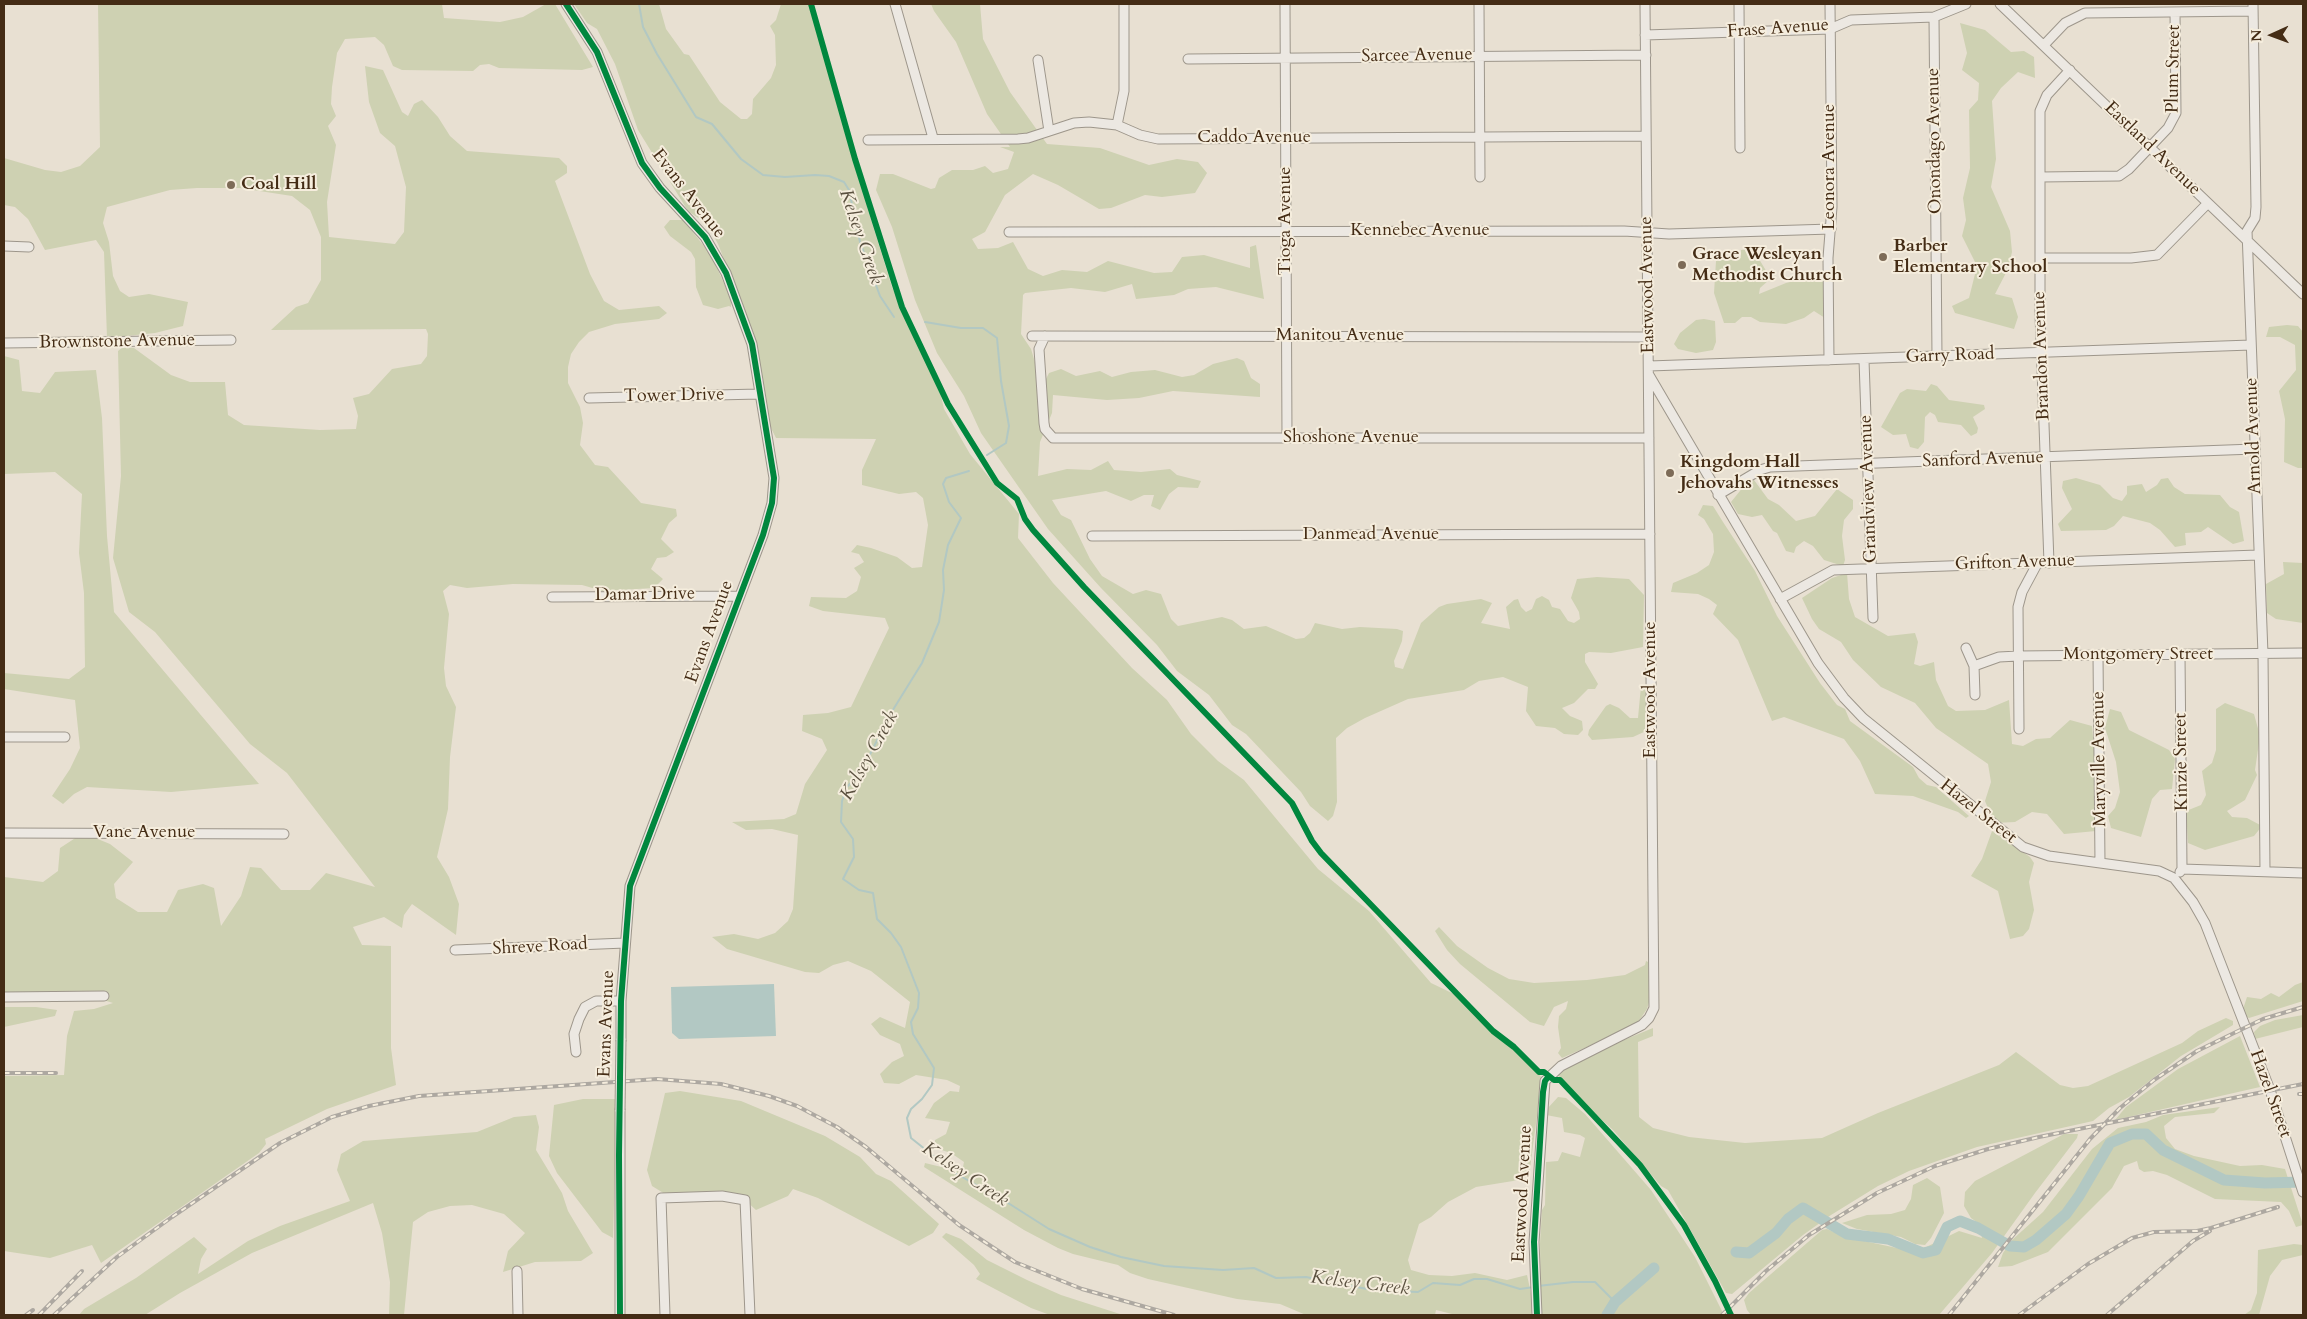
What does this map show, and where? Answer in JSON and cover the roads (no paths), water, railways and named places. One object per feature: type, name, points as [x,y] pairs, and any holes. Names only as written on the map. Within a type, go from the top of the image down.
[{"type":"street","name":"Evans Avenue","points":[[566,4],[597,52],[642,163],[660,188],[705,237],[718,258],[748,331],[770,448],[774,488],[767,524],[630,886],[621,1001],[619,1132],[620,1315]]},
{"type":"street","points":[[895,4],[933,138]]},
{"type":"street","points":[[1117,125],[1124,91],[1124,4]]},
{"type":"street","name":"Tioga Avenue","points":[[1284,4],[1287,438]]},
{"type":"street","points":[[1479,4],[1480,177]]},
{"type":"street","name":"Eastwood Avenue","points":[[1537,1315],[1534,1242],[1545,1081],[1562,1066],[1642,1025],[1649,1018],[1654,1008],[1645,4]]},
{"type":"street","points":[[1739,4],[1740,148]]},
{"type":"street","name":"Leonora Avenue","points":[[1829,360],[1828,258],[1831,229],[1830,4]]},
{"type":"street","name":"Frase Avenue","points":[[1645,35],[1830,29],[1851,20],[1934,17],[1966,4]]},
{"type":"street","name":"Eastland Avenue","points":[[2000,4],[2248,239],[2303,294]]},
{"type":"street","points":[[2044,44],[2065,23],[2085,13],[2175,12],[2253,7]]},
{"type":"street","name":"Arnold Avenue","points":[[2253,7],[2256,208],[2255,218],[2247,231],[2263,654],[2265,871]]},
{"type":"street","name":"Plum Street","points":[[2041,177],[2119,176],[2151,147],[2172,123],[2176,113],[2175,12]]},
{"type":"street","name":"Onondago Avenue","points":[[1934,17],[1938,356]]},
{"type":"street","name":"Sarcee Avenue","points":[[1188,59],[1646,55]]},
{"type":"street","points":[[1038,60],[1049,131]]},
{"type":"street","name":"Brandon Avenue","points":[[2049,563],[2040,258],[2041,106],[2047,95],[2070,70]]},
{"type":"street","name":"Caddo Avenue","points":[[868,140],[933,138],[1018,139],[1074,123],[1094,122],[1117,125],[1140,135],[1153,138],[1286,139],[1646,136]]},
{"type":"street","points":[[2040,258],[2131,258],[2157,255],[2208,203]]},
{"type":"street","name":"Kennebec Avenue","points":[[1009,232],[1286,231],[1670,234],[1831,229]]},
{"type":"street","points":[[4,246],[29,246]]},
{"type":"street","name":"Manitou Avenue","points":[[1032,336],[1648,337]]},
{"type":"street","name":"Shoshone Avenue","points":[[1045,336],[1039,349],[1044,423],[1045,429],[1053,438],[1649,438]]},
{"type":"street","name":"Brownstone Avenue","points":[[4,343],[231,340]]},
{"type":"street","name":"Garry Road","points":[[1649,370],[1829,360],[2251,345]]},
{"type":"street","name":"Grandview Avenue","points":[[1864,360],[1873,618]]},
{"type":"street","name":"Hazel Street","points":[[1649,370],[1718,495],[1780,599],[1828,678],[1853,708],[2023,847],[2043,855],[2159,871],[2174,878],[2193,902],[2205,923],[2270,1090],[2303,1192]]},
{"type":"street","name":"Tower Drive","points":[[589,398],[759,394]]},
{"type":"street","name":"Sanford Avenue","points":[[1718,495],[1765,468],[2254,450]]},
{"type":"street","name":"Danmead Avenue","points":[[1092,536],[1650,534]]},
{"type":"street","name":"Grifton Avenue","points":[[1780,599],[1833,570],[2258,555]]},
{"type":"street","points":[[2019,729],[2018,607],[2022,592],[2037,564]]},
{"type":"street","name":"Damar Drive","points":[[552,597],[739,596]]},
{"type":"street","points":[[1966,648],[1974,666],[1975,695]]},
{"type":"street","name":"Montgomery Street","points":[[1974,666],[1999,657],[2018,656],[2303,654]]},
{"type":"street","name":"Kinzie Street","points":[[2180,655],[2182,869]]},
{"type":"street","name":"Maryville Avenue","points":[[2098,656],[2100,863]]},
{"type":"street","points":[[4,737],[65,736]]},
{"type":"street","name":"Vane Avenue","points":[[4,833],[284,834]]},
{"type":"street","points":[[2174,878],[2182,869],[2303,873]]},
{"type":"street","name":"Shreve Road","points":[[455,950],[625,943]]},
{"type":"street","points":[[4,998],[104,996]]},
{"type":"street","name":"Evans Avenue","points":[[576,1052],[574,1034],[585,1007],[596,1001],[621,1001]]},
{"type":"street","points":[[665,1315],[661,1198],[722,1196],[745,1200],[750,1315]]},
{"type":"street","points":[[517,1271],[518,1315]]},
{"type":"water","points":[[774,984],[776,1036],[679,1039],[672,1033],[671,987]]},
{"type":"waterway","name":"Kelsey Creek","points":[[639,4],[643,27],[657,54],[696,117],[712,124],[741,159],[763,175],[785,177],[829,176],[844,182],[849,190],[860,242],[880,296],[894,317]]},
{"type":"waterway","name":"Kelsey Creek","points":[[925,322],[961,328],[983,328],[997,338],[1001,381],[1009,426],[1006,443],[987,455]]},
{"type":"waterway","name":"Kelsey Creek","points":[[969,471],[946,478],[943,484],[949,502],[961,518],[948,545],[943,570],[944,590],[939,622],[922,663],[891,713],[861,772],[847,787],[842,801],[841,822],[853,839],[854,857],[843,879],[859,890],[873,893],[877,919],[891,933],[901,947],[919,993],[918,1008],[911,1022],[913,1034],[934,1068],[932,1085],[922,1099],[911,1109],[907,1118],[911,1138],[955,1173],[1005,1201],[1049,1229],[1090,1247],[1121,1257],[1164,1266],[1223,1270],[1254,1268],[1276,1278],[1306,1277],[1372,1290],[1418,1292],[1433,1283],[1460,1285],[1474,1279],[1487,1279],[1520,1289],[1534,1287]]},
{"type":"waterway","points":[[1736,1252],[1749,1253],[1776,1233],[1788,1219],[1803,1208],[1847,1234],[1888,1239],[1923,1253],[1936,1250],[1947,1227],[1960,1221],[1978,1228],[2010,1246],[2024,1247],[2036,1240],[2066,1214],[2079,1196],[2110,1143],[2132,1134],[2146,1134],[2163,1150],[2224,1180],[2265,1183],[2303,1182]]},
{"type":"waterway","points":[[1607,1315],[1615,1302],[1654,1268]]},
{"type":"waterway","name":"Kelsey Creek","points":[[1538,1286],[1573,1282],[1595,1282],[1615,1302]]},
{"type":"railway","points":[[1949,1315],[2090,1139],[2120,1108],[2154,1080],[2197,1051],[2263,1019],[2303,1007]]},
{"type":"railway","points":[[4,1073],[56,1073]]},
{"type":"railway","points":[[54,1315],[117,1257],[172,1217],[280,1143],[332,1117],[369,1106],[419,1096],[657,1079],[721,1084],[769,1096],[797,1106],[837,1127],[866,1147],[959,1225],[1015,1262],[1082,1289],[1174,1315]]},
{"type":"railway","points":[[1722,1315],[1766,1271],[1809,1235],[1877,1193],[1935,1166],[1988,1149],[2039,1137],[2303,1084]]},
{"type":"railway","points":[[2019,1315],[2088,1264],[2132,1238],[2154,1232],[2197,1231],[2278,1207]]},
{"type":"railway","points":[[2107,1315],[2193,1241],[2210,1231]]},
{"type":"railway","points":[[39,1315],[82,1271]]},
{"type":"railway","points":[[26,1315],[33,1310]]},
{"type":"place","name":"Coal Hill","points":[[231,185]]},
{"type":"place","name":"Barber Elementary School","points":[[1883,257]]},
{"type":"place","name":"Grace Wesleyan Methodist Church","points":[[1682,265]]},
{"type":"place","name":"Kingdom Hall Jehovahs Witnesses","points":[[1670,473]]}]
